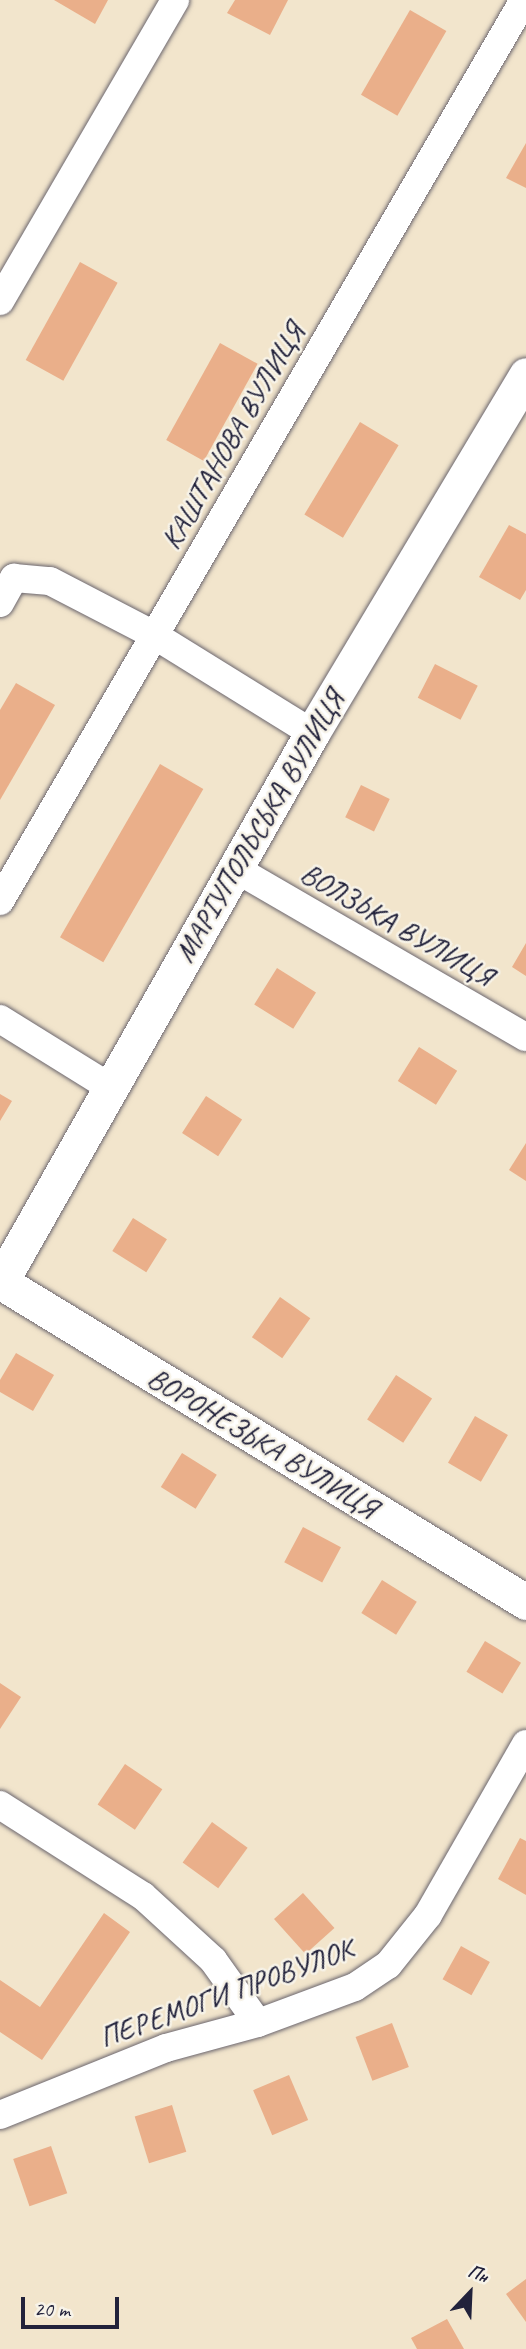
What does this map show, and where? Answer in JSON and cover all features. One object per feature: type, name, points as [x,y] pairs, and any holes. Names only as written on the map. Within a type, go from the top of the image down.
[{"type":"street","points":[[0,301],[175,0]]},
{"type":"street","name":"КАШТАНОВА ВУЛИЦЯ","points":[[0,901],[520,4]]},
{"type":"street","name":"МАРІУПОЛЬСЬКА ВУЛИЦЯ","points":[[0,1282],[108,1086],[312,733],[526,375]]},
{"type":"street","points":[[0,603],[14,578],[50,581],[154,635],[312,733]]},
{"type":"street","name":"ВОЛЗЬКА ВУЛИЦЯ","points":[[234,869],[526,1037]]},
{"type":"street","points":[[0,1019],[108,1086]]},
{"type":"street","name":"ВОРОНЕЗЬКА ВУЛИЦЯ","points":[[0,1282],[526,1602]]},
{"type":"street","name":"ПЕРЕМОГИ ПРОВУЛОК","points":[[0,2115],[166,2048],[258,2023],[355,1987],[388,1965],[428,1914],[526,1744]]},
{"type":"street","points":[[0,1805],[143,1896],[213,1960],[258,2023]]},
{"type":"building","points":[[54,0],[108,0],[95,24]]},
{"type":"building","points":[[235,0],[288,0],[270,35],[227,13]]},
{"type":"building","points":[[410,10],[446,31],[397,116],[361,95]]},
{"type":"building","points":[[526,143],[526,188],[506,178]]},
{"type":"building","points":[[80,262],[118,283],[63,381],[26,360]]},
{"type":"building","points":[[220,343],[258,364],[204,461],[166,440]]},
{"type":"building","points":[[360,422],[399,445],[343,538],[304,515]]},
{"type":"building","points":[[509,525],[526,534],[526,590],[520,600],[479,577]]},
{"type":"building","points":[[435,664],[478,686],[461,720],[418,698]]},
{"type":"building","points":[[16,683],[55,705],[0,800],[0,710]]},
{"type":"building","points":[[160,764],[203,789],[103,962],[60,937]]},
{"type":"building","points":[[361,785],[390,799],[374,831],[345,817]]},
{"type":"building","points":[[526,943],[526,976],[512,967]]},
{"type":"building","points":[[277,968],[316,992],[293,1029],[254,1004]]},
{"type":"building","points":[[419,1047],[457,1071],[436,1105],[398,1081]]},
{"type":"building","points":[[0,1094],[12,1101],[0,1121]]},
{"type":"building","points":[[206,1096],[242,1119],[218,1156],[182,1133]]},
{"type":"building","points":[[526,1143],[526,1181],[509,1170]]},
{"type":"building","points":[[133,1218],[167,1239],[146,1272],[112,1251]]},
{"type":"building","points":[[280,1297],[310,1318],[282,1358],[252,1337]]},
{"type":"building","points":[[16,1353],[54,1375],[33,1411],[0,1392],[0,1380]]},
{"type":"building","points":[[396,1375],[432,1398],[403,1443],[367,1419]]},
{"type":"building","points":[[475,1416],[508,1435],[481,1482],[448,1463]]},
{"type":"building","points":[[182,1453],[217,1475],[196,1509],[161,1487]]},
{"type":"building","points":[[303,1527],[341,1547],[322,1583],[284,1562]]},
{"type":"building","points":[[382,1580],[417,1602],[396,1635],[361,1613]]},
{"type":"building","points":[[485,1641],[521,1663],[502,1693],[466,1672]]},
{"type":"building","points":[[0,1683],[21,1697],[0,1729]]},
{"type":"building","points":[[125,1764],[162,1789],[135,1830],[98,1805]]},
{"type":"building","points":[[212,1822],[248,1848],[218,1888],[183,1862]]},
{"type":"building","points":[[520,1838],[526,1841],[526,1895],[498,1879]]},
{"type":"building","points":[[303,1893],[334,1928],[305,1954],[274,1919]]},
{"type":"building","points":[[104,1913],[130,1932],[42,2060],[0,2032],[0,1980],[40,2007]]},
{"type":"building","points":[[461,1946],[490,1962],[471,1995],[443,1979]]},
{"type":"building","points":[[392,2023],[409,2067],[372,2081],[356,2037]]},
{"type":"building","points":[[289,2075],[308,2120],[272,2135],[253,2090]]},
{"type":"building","points":[[172,2105],[186,2152],[149,2163],[135,2116]]},
{"type":"building","points":[[51,2146],[67,2193],[29,2206],[13,2159]]},
{"type":"building","points":[[526,2279],[526,2322],[506,2294]]},
{"type":"building","points":[[447,2319],[464,2349],[417,2349],[411,2338]]}]
